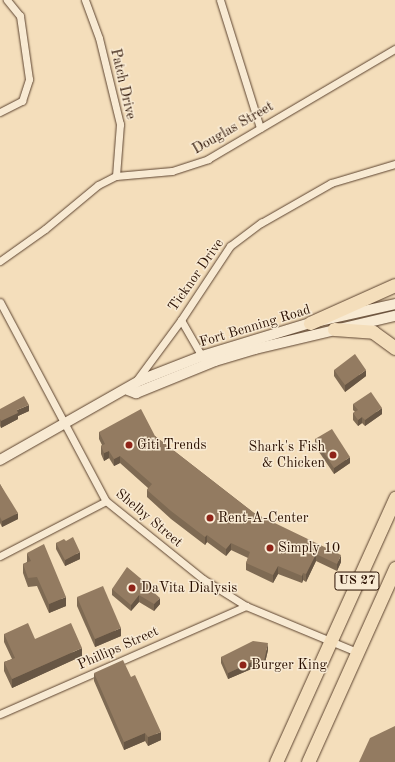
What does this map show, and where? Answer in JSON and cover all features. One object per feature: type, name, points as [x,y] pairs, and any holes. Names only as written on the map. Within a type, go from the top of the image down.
[{"type":"highway","points":[[310,323],[395,285]]},
{"type":"highway","points":[[334,329],[373,332],[395,348]]},
{"type":"highway","name":"US 27","points":[[276,762],[395,498]]},
{"type":"highway","name":"US 27","points":[[308,762],[356,652],[395,568]]},
{"type":"street","points":[[0,112],[22,101],[28,79],[20,16],[7,0]]},
{"type":"street","name":"Patch Drive","points":[[85,0],[99,38],[120,124],[116,176]]},
{"type":"street","points":[[220,0],[260,128]]},
{"type":"street","name":"Douglas Street","points":[[0,261],[45,229],[98,185],[116,176],[190,167],[208,159],[395,49]]},
{"type":"street","name":"Ticknor Drive","points":[[128,390],[181,320],[230,246],[261,223],[331,184],[395,164]]},
{"type":"street","name":"Shelby Street","points":[[0,302],[106,501],[203,578],[246,606],[356,652]]},
{"type":"street","name":"Fort Benning Road","points":[[0,460],[128,390],[141,380],[204,361],[310,323],[395,304]]},
{"type":"street","name":"Fort Benning Road","points":[[204,361],[334,329],[395,316]]},
{"type":"street","points":[[181,320],[204,361]]},
{"type":"street","points":[[0,556],[106,501]]},
{"type":"street","name":"Phillips Street","points":[[0,714],[246,606]]},
{"type":"building","points":[[355,354],[366,370],[345,385],[334,370]]},
{"type":"building","points":[[371,392],[382,408],[365,420],[362,417],[358,420],[353,413],[358,410],[353,404]]},
{"type":"building","points":[[24,396],[29,405],[17,410],[18,413],[1,421],[0,409]]},
{"type":"building","points":[[141,409],[155,436],[254,513],[341,555],[337,564],[316,554],[306,574],[303,573],[302,576],[278,566],[273,575],[246,563],[250,552],[231,543],[226,549],[207,535],[205,537],[171,511],[147,490],[152,484],[120,456],[114,459],[109,451],[104,453],[101,446],[105,444],[99,432]]},
{"type":"building","name":"Shark's Fish & Chicken","points":[[332,429],[350,457],[334,468],[315,439]]},
{"type":"building","points":[[0,484],[18,513],[2,521],[0,517]]},
{"type":"building","points":[[73,537],[80,552],[65,560],[56,543],[64,539],[66,541]]},
{"type":"building","points":[[44,544],[66,597],[49,604],[37,577],[28,578],[23,564],[31,561],[27,553]]},
{"type":"building","name":"DaVita Dialysis","points":[[127,567],[152,588],[151,590],[160,598],[154,604],[139,595],[131,605],[112,589]]},
{"type":"building","points":[[103,586],[121,628],[95,639],[77,597]]},
{"type":"building","points":[[28,623],[35,639],[71,623],[82,648],[12,679],[4,662],[15,658],[4,634]]},
{"type":"building","name":"Burger King","points":[[253,641],[268,643],[264,661],[256,660],[228,673],[221,657]]},
{"type":"building","points":[[123,660],[131,677],[135,675],[161,732],[148,737],[145,733],[124,742],[94,673]]},
{"type":"building","points":[[395,726],[395,762],[359,762],[370,738]]},
{"type":"place","name":"Giti Trends","points":[[129,445]]},
{"type":"place","name":"Shark's Fish & Chicken","points":[[333,455]]},
{"type":"place","name":"Rent-A-Center","points":[[210,518]]},
{"type":"place","name":"Simply 10","points":[[270,548]]},
{"type":"place","name":"DaVita Dialysis","points":[[132,588]]},
{"type":"place","name":"Burger King","points":[[243,665]]}]
